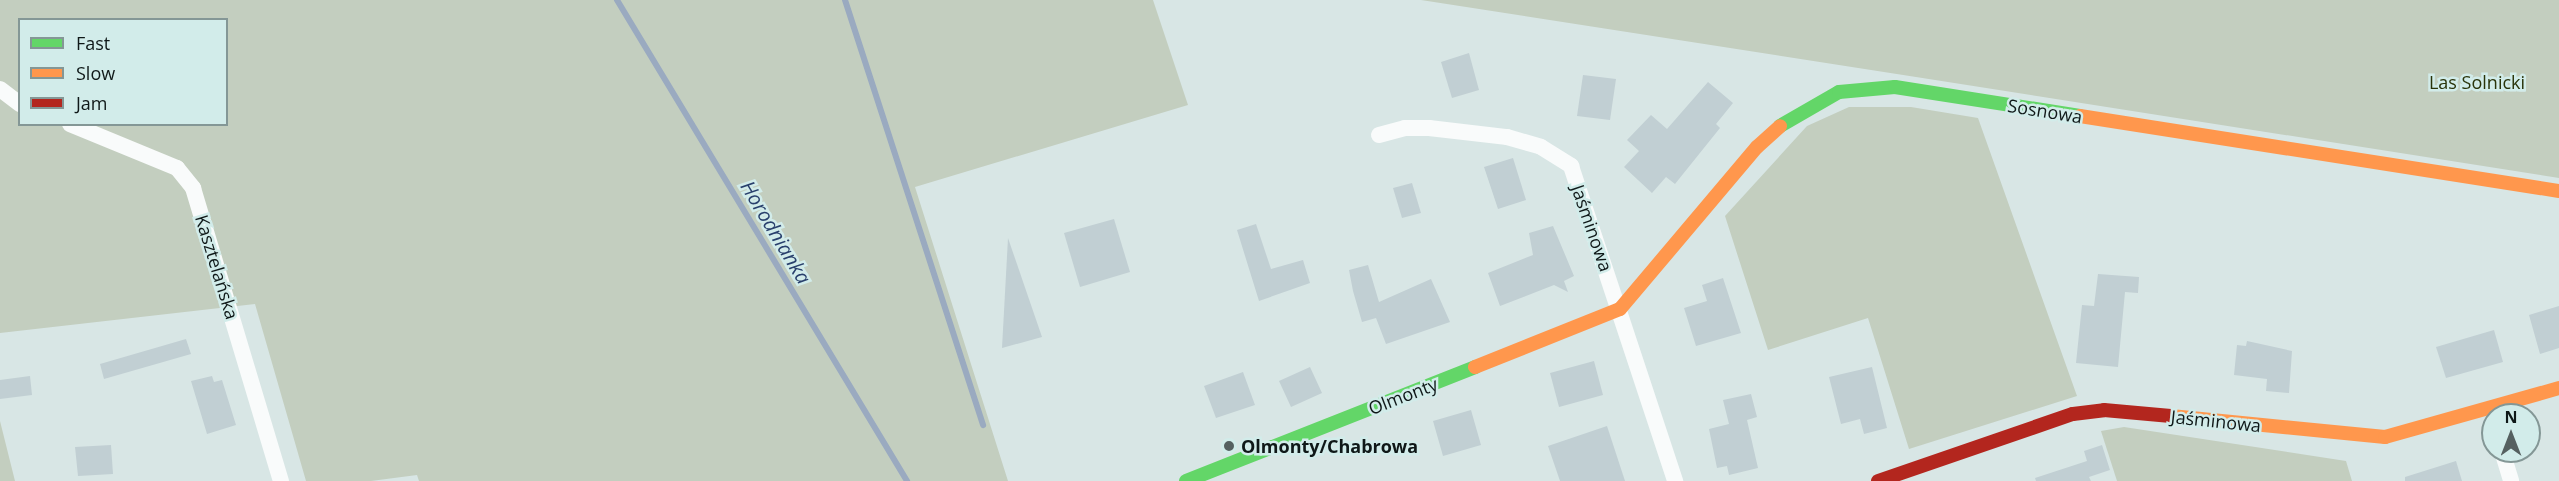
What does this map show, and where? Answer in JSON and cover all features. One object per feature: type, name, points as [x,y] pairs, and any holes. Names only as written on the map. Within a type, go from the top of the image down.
[{"type":"street","name":"Sosnowa","points":[[1620,309],[1757,147],[1811,103],[1860,87],[1895,87],[2559,191]]},
{"type":"street","points":[[0,89],[18,102]]},
{"type":"street","name":"Kasztelańska","points":[[75,126],[177,168],[193,188],[281,481]]},
{"type":"street","name":"Jaśminowa","points":[[1379,135],[1405,128],[1429,128],[1507,137],[1542,147],[1571,166],[1675,481]]},
{"type":"street","name":"Olmonty","points":[[1186,481],[1620,309]]},
{"type":"street","name":"Jaśminowa","points":[[2518,403],[2559,388]]},
{"type":"street","name":"Jaśminowa","points":[[1878,481],[2073,414],[2104,410],[2385,437],[2481,415]]},
{"type":"street","points":[[2506,463],[2511,481]]},
{"type":"green space","points":[[0,0],[1153,0],[1188,105],[915,187],[1008,481],[419,481],[417,475],[371,481],[306,481],[255,304],[0,333]]},
{"type":"green space","name":"Las Solnicki","points":[[1421,0],[2559,0],[2559,178],[1916,77]]},
{"type":"green space","points":[[1849,107],[1911,107],[1978,118],[2077,396],[1909,449],[1868,318],[1768,350],[1725,216],[1807,126]]},
{"type":"green space","points":[[0,421],[15,481],[0,481]]},
{"type":"green space","points":[[2124,427],[2346,461],[2352,481],[2117,481],[2101,431]]},
{"type":"building","points":[[1469,53],[1479,90],[1452,98],[1441,62]]},
{"type":"building","points":[[1583,75],[1616,79],[1610,120],[1577,116]]},
{"type":"building","points":[[1708,82],[1733,103],[1716,124],[1720,128],[1675,184],[1666,177],[1652,193],[1624,167],[1639,151],[1627,140],[1651,115],[1667,129]]},
{"type":"building","points":[[1513,158],[1526,200],[1498,209],[1484,167]]},
{"type":"building","points":[[1412,183],[1421,213],[1402,218],[1393,188]]},
{"type":"building","points":[[1114,219],[1130,272],[1080,287],[1064,233]]},
{"type":"building","points":[[1256,224],[1271,269],[1303,260],[1310,283],[1259,301],[1237,230]]},
{"type":"building","points":[[1553,226],[1574,276],[1564,281],[1568,292],[1554,285],[1500,306],[1488,273],[1533,255],[1529,233]]},
{"type":"building","points":[[1008,238],[1042,337],[1002,348]]},
{"type":"building","points":[[1368,265],[1379,302],[1431,279],[1450,322],[1386,344],[1376,318],[1362,322],[1353,291],[1349,270]]},
{"type":"building","points":[[2098,274],[2139,277],[2138,293],[2125,292],[2118,367],[2076,363],[2082,305],[2094,306]]},
{"type":"building","points":[[1723,278],[1741,333],[1696,346],[1684,308],[1707,301],[1702,285]]},
{"type":"building","points":[[2559,306],[2559,348],[2540,354],[2529,315]]},
{"type":"building","points":[[2494,330],[2503,362],[2446,378],[2436,347]]},
{"type":"building","points":[[186,339],[191,354],[104,379],[100,364]]},
{"type":"building","points":[[2247,341],[2292,351],[2289,393],[2266,391],[2267,379],[2234,375],[2237,345],[2246,346]]},
{"type":"building","points":[[1594,361],[1603,395],[1559,407],[1550,373]]},
{"type":"building","points":[[1310,367],[1322,393],[1291,407],[1279,381]]},
{"type":"building","points":[[1872,367],[1887,428],[1864,434],[1860,419],[1841,424],[1829,377]]},
{"type":"building","points":[[1243,372],[1255,405],[1216,418],[1204,386]]},
{"type":"building","points":[[30,376],[32,395],[0,399],[0,380]]},
{"type":"building","points":[[212,376],[214,382],[222,380],[236,425],[207,434],[191,381]]},
{"type":"building","points":[[1751,394],[1757,417],[1747,420],[1758,468],[1729,475],[1727,466],[1717,468],[1709,429],[1729,424],[1723,400]]},
{"type":"building","points":[[1471,410],[1481,445],[1443,456],[1433,421]]},
{"type":"building","points":[[1607,426],[1625,481],[1560,481],[1548,446]]},
{"type":"building","points":[[111,445],[113,474],[78,476],[75,447]]},
{"type":"building","points":[[2102,445],[2110,470],[2089,477],[2091,481],[2036,481],[2035,478],[2087,461],[2084,451]]},
{"type":"building","points":[[2456,461],[2462,481],[2405,481],[2405,477]]},
{"type":"waterway","name":"Horodnianka","points":[[617,0],[907,481]]},
{"type":"waterway","points":[[845,0],[983,425]]},
{"type":"traffic: fast","points":[[1780,126],[1839,92],[1895,87],[2080,116]]},
{"type":"traffic: fast","points":[[1186,481],[1475,367]]},
{"type":"traffic: slow","points":[[2080,116],[2559,191]]},
{"type":"traffic: slow","points":[[1475,367],[1620,309],[1757,147],[1780,126]]},
{"type":"traffic: slow","points":[[2171,416],[2385,437],[2559,388]]},
{"type":"traffic: jam","points":[[1878,481],[2073,414],[2104,410],[2171,416]]},
{"type":"place","name":"Olmonty/Chabrowa","points":[[1229,446]]}]
